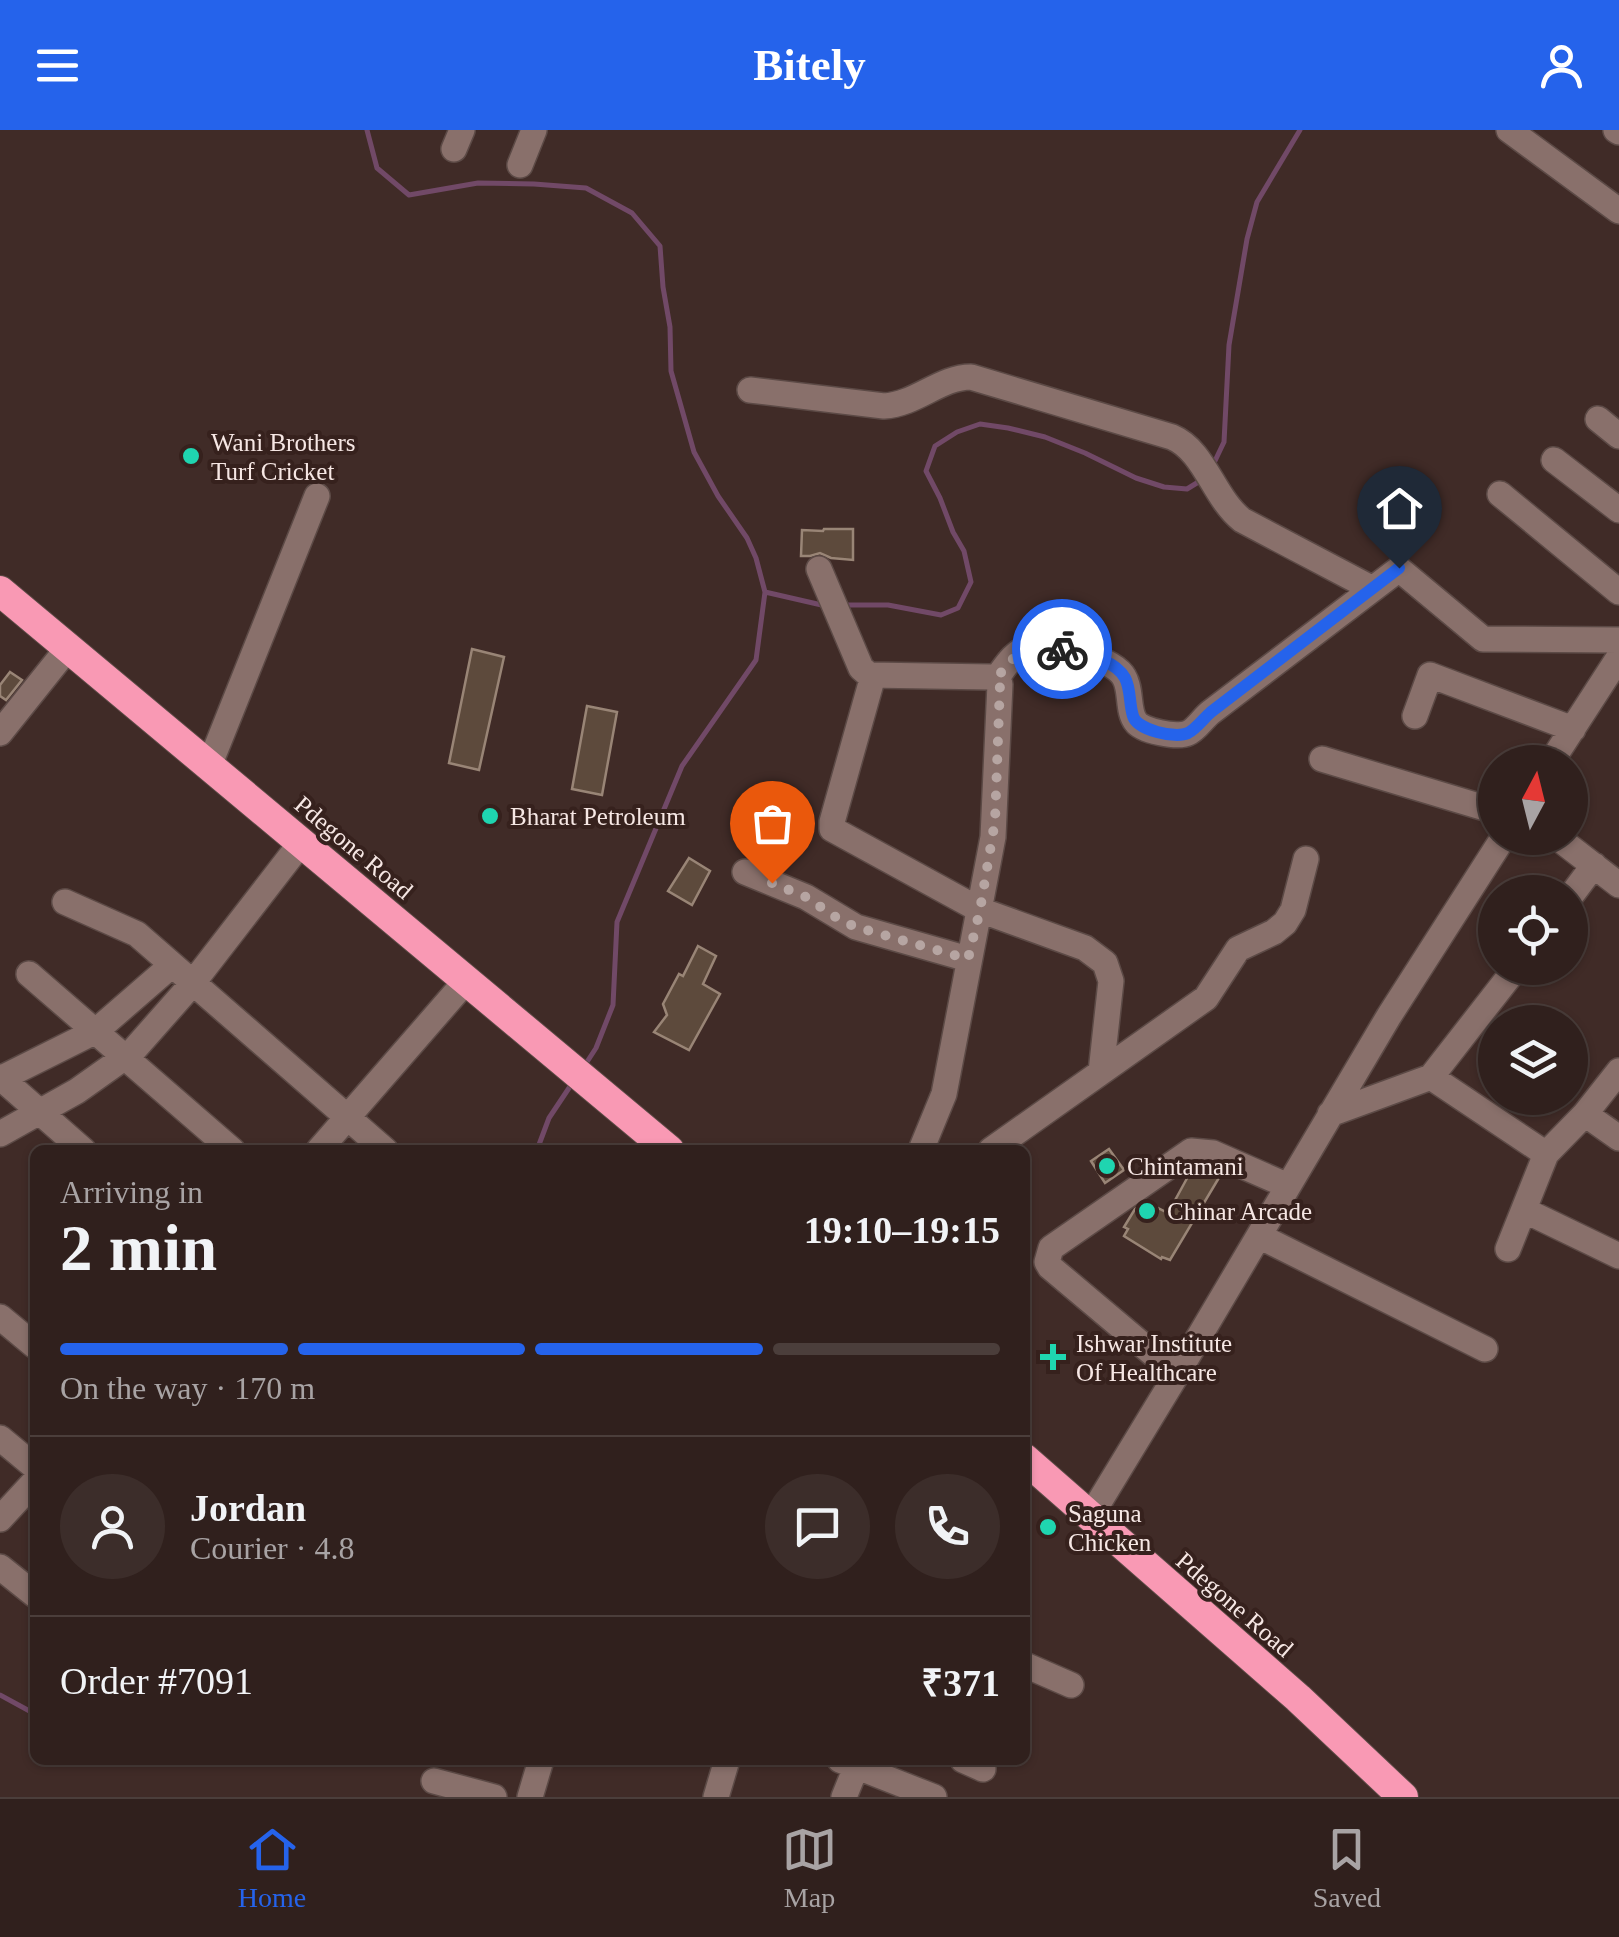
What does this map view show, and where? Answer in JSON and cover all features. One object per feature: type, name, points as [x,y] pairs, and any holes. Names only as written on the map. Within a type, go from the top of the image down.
[{"type":"highway","name":"Pdegone Road","points":[[0,591],[662,1145]]},
{"type":"highway","name":"Pdegone Road","points":[[1030,1463],[1298,1698],[1403,1797]]},
{"type":"street","points":[[520,166],[534,130]]},
{"type":"street","points":[[1508,130],[1619,211]]},
{"type":"street","points":[[750,390],[899,406],[952,380],[971,377],[1172,437],[1188,445],[1224,503],[1242,520],[1372,588]]},
{"type":"street","points":[[1598,420],[1619,436]]},
{"type":"street","points":[[1554,460],[1619,510]]},
{"type":"street","points":[[1500,494],[1619,592]]},
{"type":"street","points":[[209,766],[317,496]]},
{"type":"street","points":[[996,679],[1014,656],[1028,647],[1047,646],[1091,656],[1124,676],[1133,720],[1142,728],[1172,735],[1188,733],[1399,568],[1483,639],[1619,640]]},
{"type":"street","points":[[823,578],[861,668],[869,676],[996,679],[1000,684],[995,821],[944,1094],[923,1145]]},
{"type":"street","points":[[0,733],[68,648]]},
{"type":"street","points":[[1562,745],[1619,657]]},
{"type":"street","points":[[1415,716],[1430,675],[1573,729]]},
{"type":"street","points":[[873,676],[832,830],[980,910],[1085,948],[1104,963],[1111,981],[1101,1072]]},
{"type":"street","points":[[1322,759],[1478,806]]},
{"type":"street","points":[[0,1134],[77,1091],[126,1056],[192,984],[301,843]]},
{"type":"street","points":[[1090,1517],[1389,1016],[1492,855]]},
{"type":"street","points":[[1580,855],[1619,885]]},
{"type":"street","points":[[998,1145],[1206,998],[1238,949],[1286,923],[1306,859]]},
{"type":"street","points":[[1587,875],[1594,866]]},
{"type":"street","points":[[745,872],[806,897],[856,927],[968,959]]},
{"type":"street","points":[[65,902],[137,934],[379,1145]]},
{"type":"street","points":[[77,1145],[0,1078],[96,1031],[172,965]]},
{"type":"street","points":[[30,974],[226,1145]]},
{"type":"street","points":[[323,1145],[466,981]]},
{"type":"street","points":[[1330,1114],[1432,1078],[1503,985]]},
{"type":"street","points":[[1588,1110],[1619,1071]]},
{"type":"street","points":[[1432,1078],[1546,1154]]},
{"type":"street","points":[[1508,1248],[1546,1154],[1584,1115]]},
{"type":"street","points":[[1586,1115],[1619,1138]]},
{"type":"street","points":[[1177,1374],[1050,1267],[1047,1262],[1051,1248],[1192,1152],[1214,1153],[1288,1186]]},
{"type":"street","points":[[1524,1210],[1616,1250]]},
{"type":"street","points":[[1258,1236],[1485,1349]]},
{"type":"street","points":[[0,1317],[30,1342]]},
{"type":"street","points":[[0,1438],[30,1464]]},
{"type":"street","points":[[0,1519],[30,1486]]},
{"type":"street","points":[[0,1566],[30,1592]]},
{"type":"street","points":[[1030,1667],[1071,1685]]},
{"type":"street","points":[[530,1797],[540,1765]]},
{"type":"street","points":[[716,1797],[725,1765]]},
{"type":"street","points":[[844,1797],[850,1765]]},
{"type":"street","points":[[858,1765],[934,1797]]},
{"type":"street","points":[[434,1781],[494,1797]]},
{"type":"building","points":[[853,529],[853,560],[820,553],[801,556],[802,530]]},
{"type":"building","points":[[472,649],[504,657],[479,770],[449,763]]},
{"type":"building","points":[[10,672],[22,680],[6,700],[0,696],[0,685]]},
{"type":"building","points":[[587,706],[617,712],[602,795],[572,789]]},
{"type":"building","points":[[689,858],[710,871],[692,905],[668,891]]},
{"type":"building","points":[[698,946],[716,956],[703,984],[720,994],[689,1050],[654,1032],[667,1015],[663,1004]]},
{"type":"building","name":"Chintamani","points":[[1109,1149],[1124,1170],[1105,1183],[1091,1161]]},
{"type":"building","name":"Chinar Arcade","points":[[1201,1168],[1220,1176],[1170,1260],[1161,1259],[1124,1236],[1128,1229],[1124,1227],[1135,1209],[1146,1202],[1168,1213],[1191,1171],[1199,1172]]},
{"type":"waterway","points":[[367,130],[377,168],[409,195],[478,183],[586,188],[632,213],[660,246],[671,371],[694,452],[747,538],[765,592],[756,660],[682,766],[617,922],[613,1005],[585,1065]]},
{"type":"waterway","points":[[1213,465],[1224,442],[1229,345],[1247,239],[1257,202],[1300,130]]},
{"type":"waterway","points":[[842,605],[888,605],[941,615],[958,608],[971,582],[964,551],[926,471],[935,446],[980,424],[1045,437],[1164,487],[1187,489],[1200,481]]},
{"type":"waterway","points":[[765,592],[826,606]]},
{"type":"waterway","points":[[539,1145],[549,1118],[573,1082]]},
{"type":"waterway","points":[[0,1695],[30,1711]]},
{"type":"way so far","points":[[772,883],[806,897],[856,927],[968,959],[995,821],[1000,684],[996,679],[1014,656],[1028,647],[1062,649]]},
{"type":"place","name":"Wani Brothers Turf Cricket","points":[[191,456]]},
{"type":"place","name":"Bharat Petroleum","points":[[490,816]]},
{"type":"place","name":"Chintamani","points":[[1107,1166]]},
{"type":"place","name":"Chinar Arcade","points":[[1147,1211]]},
{"type":"place","name":"Ishwar Institute Of Healthcare","points":[[1053,1357]]},
{"type":"place","name":"Saguna Chicken","points":[[1048,1527]]},
{"type":"route","points":[[1062,649],[1091,656],[1124,676],[1133,720],[1142,728],[1172,735],[1188,733],[1399,568]]}]
